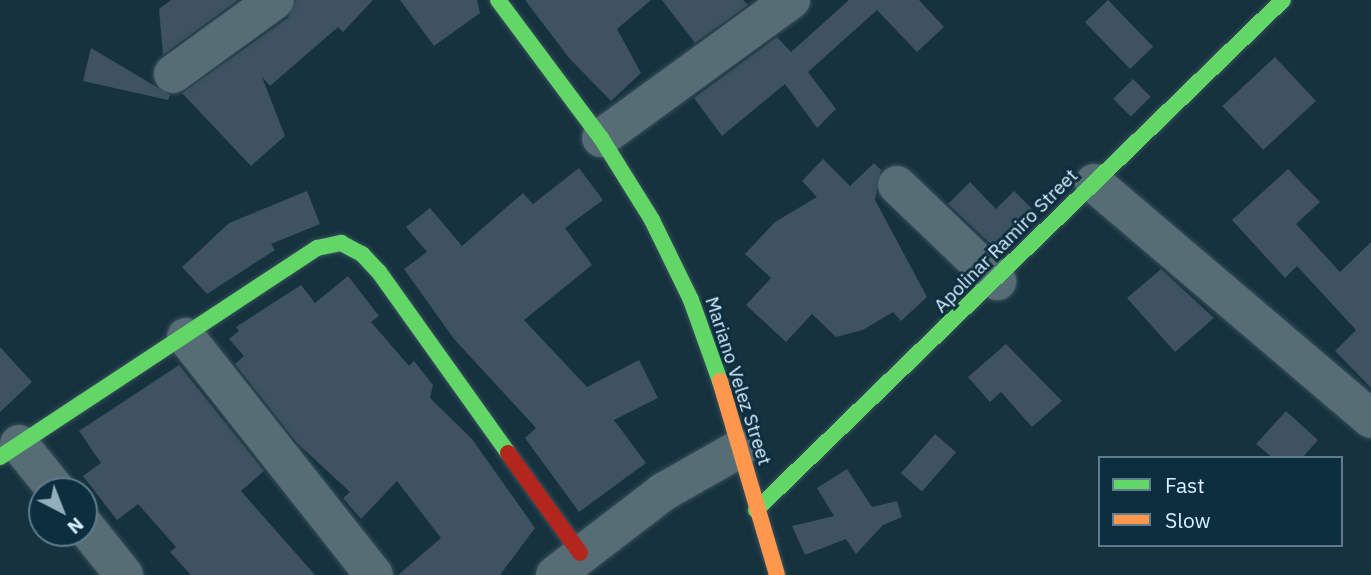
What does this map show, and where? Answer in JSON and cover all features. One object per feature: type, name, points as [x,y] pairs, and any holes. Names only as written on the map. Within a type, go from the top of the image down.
[{"type":"street","points":[[173,74],[275,0]]},
{"type":"street","name":"Mariano Velez Street","points":[[498,0],[601,138],[652,220],[691,300],[778,575]]},
{"type":"street","points":[[601,138],[791,0]]},
{"type":"street","name":"Apolinar Ramiro Street","points":[[756,510],[996,281],[1283,0]]},
{"type":"street","points":[[1094,183],[1371,419]]},
{"type":"street","points":[[897,185],[996,281]]},
{"type":"street","points":[[41,477],[10,451],[317,248],[341,243],[362,254],[567,564],[663,492],[739,449]]},
{"type":"street","points":[[186,337],[374,575]]},
{"type":"street","points":[[98,542],[124,575]]},
{"type":"building","points":[[171,0],[238,0],[163,55],[159,9]]},
{"type":"building","points":[[296,0],[373,0],[343,32],[338,27],[270,86],[262,77],[285,136],[251,166],[182,93],[288,18]]},
{"type":"building","points":[[400,0],[477,0],[480,13],[434,46]]},
{"type":"building","points":[[525,0],[651,0],[617,29],[641,73],[611,101],[569,58]]},
{"type":"building","points":[[662,0],[743,0],[748,5],[695,43]]},
{"type":"building","points":[[849,0],[919,0],[944,27],[917,52],[877,10],[808,72],[836,109],[817,128],[785,84],[722,136],[694,98],[777,37],[791,52]]},
{"type":"building","points":[[1108,0],[1153,47],[1130,69],[1085,22]]},
{"type":"building","points":[[91,48],[170,95],[168,100],[83,81]]},
{"type":"building","points":[[1275,57],[1316,101],[1263,150],[1222,106]]},
{"type":"building","points":[[1133,79],[1151,97],[1131,116],[1113,99]]},
{"type":"building","points":[[823,159],[850,186],[874,163],[881,170],[875,200],[927,297],[901,321],[893,312],[863,330],[836,337],[812,314],[786,342],[746,305],[771,278],[745,254],[775,222],[817,197],[802,181]]},
{"type":"building","points":[[579,168],[603,200],[565,228],[592,265],[524,320],[587,387],[639,360],[658,398],[614,420],[646,463],[579,512],[525,438],[536,428],[454,339],[404,269],[427,252],[406,227],[430,208],[462,246],[523,193],[533,204]]},
{"type":"building","points":[[1288,169],[1320,202],[1296,224],[1340,272],[1371,242],[1371,388],[1335,351],[1356,330],[1297,266],[1285,278],[1232,220]]},
{"type":"building","points":[[970,182],[996,209],[1014,191],[1033,210],[994,247],[948,204]]},
{"type":"building","points":[[307,191],[320,224],[271,244],[275,250],[207,294],[182,267],[229,223]]},
{"type":"building","points":[[1161,269],[1214,318],[1175,352],[1127,298]]},
{"type":"building","points":[[348,276],[379,316],[371,322],[409,366],[414,361],[433,385],[430,398],[472,439],[535,528],[500,575],[398,575],[441,538],[397,481],[361,519],[343,498],[350,492],[297,443],[235,364],[244,356],[229,339],[239,331],[236,327],[301,285],[315,303]]},
{"type":"building","points":[[1006,344],[1062,401],[1032,427],[1001,392],[990,402],[968,377]]},
{"type":"building","points":[[0,347],[32,382],[0,412]]},
{"type":"building","points":[[179,365],[264,471],[241,491],[315,575],[191,575],[170,552],[176,547],[138,504],[117,520],[98,495],[98,477],[83,476],[101,463],[79,431]]},
{"type":"building","points":[[1286,411],[1318,440],[1304,456],[1271,456],[1256,444]]},
{"type":"building","points":[[935,434],[956,452],[922,492],[901,473]]},
{"type":"building","points":[[847,469],[872,507],[897,501],[902,517],[883,525],[856,554],[846,539],[805,555],[792,526],[834,516],[817,488]]},
{"type":"traffic: fast","points":[[498,0],[601,138],[652,220],[691,300],[720,381]]},
{"type":"traffic: fast","points":[[756,510],[1283,0]]},
{"type":"traffic: fast","points":[[0,457],[317,248],[341,243],[362,254],[379,272],[508,453]]},
{"type":"traffic: slow","points":[[720,381],[777,575]]},
{"type":"traffic: jam","points":[[508,453],[580,553]]}]
